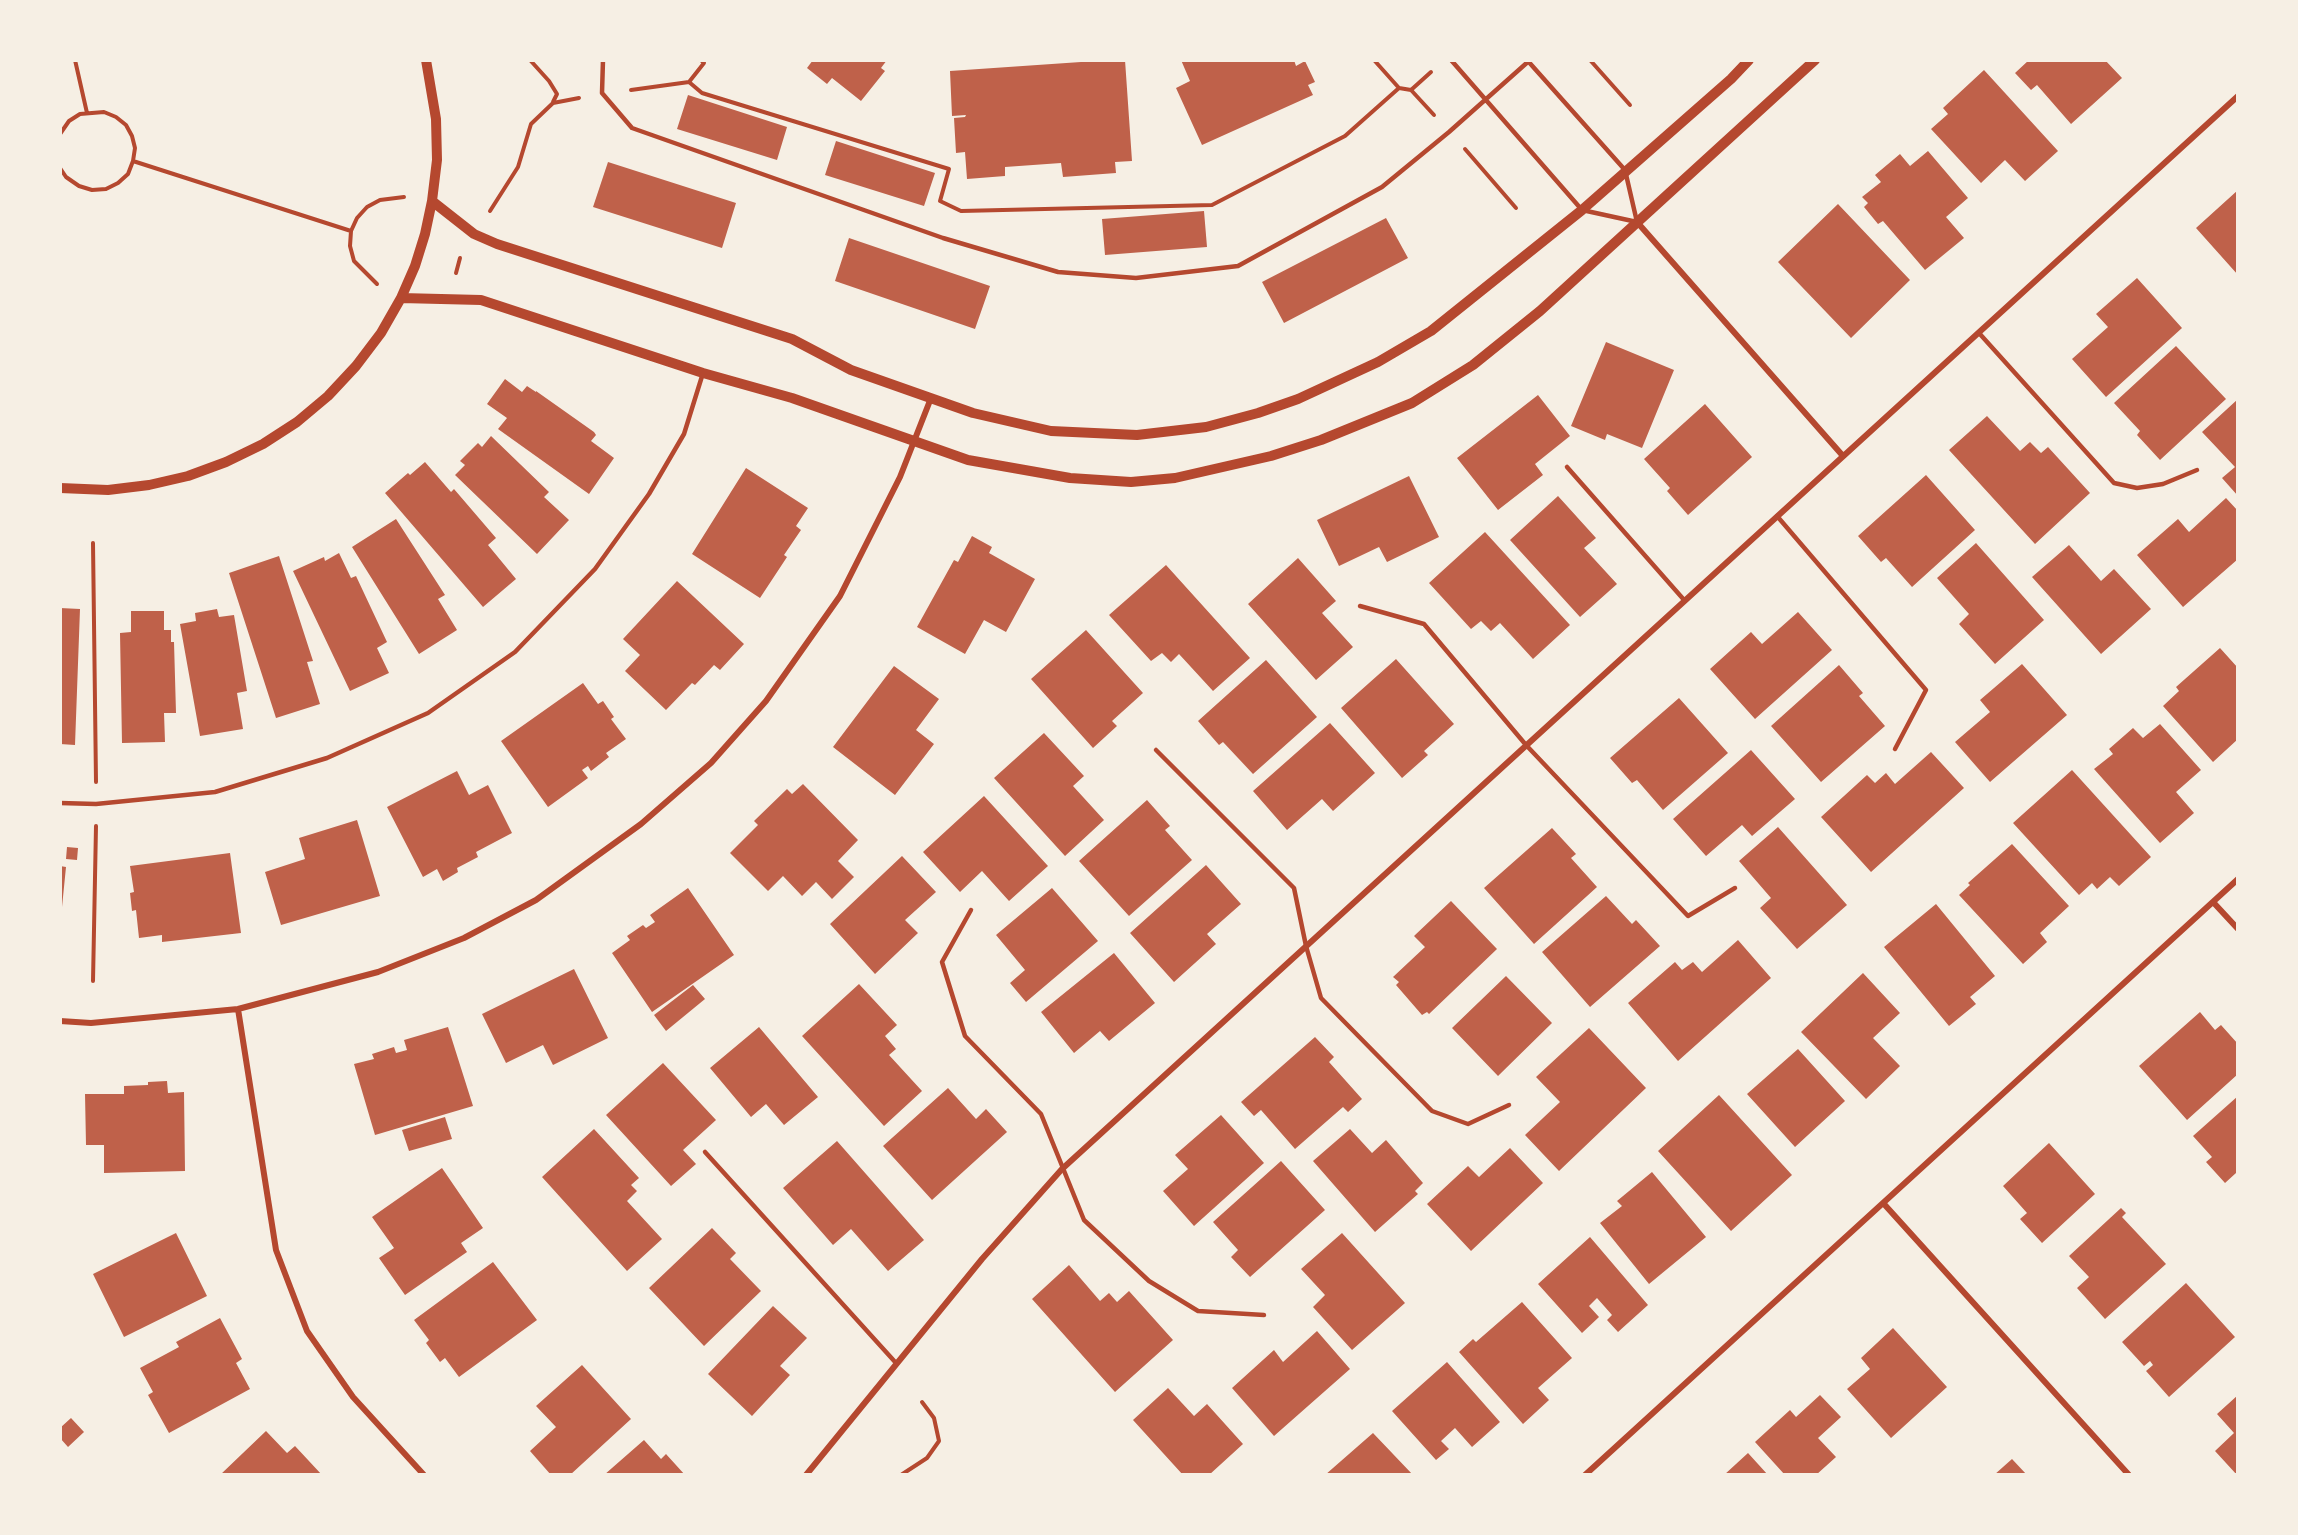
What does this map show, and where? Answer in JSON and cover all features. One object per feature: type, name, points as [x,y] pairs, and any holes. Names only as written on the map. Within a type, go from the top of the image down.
[{"type":"street","points":[[60,488],[108,490],[149,485],[188,476],[226,462],[263,444],[297,422],[356,366],[381,333],[401,298],[415,266],[425,234],[432,201],[436,160],[436,119],[426,60]]},
{"type":"street","points":[[432,201],[474,234],[497,244],[792,339],[851,370],[974,413],[1051,431],[1137,435],[1206,427],[1298,399],[1378,362],[1431,331],[1582,210],[1731,79],[1749,60]]},
{"type":"street","points":[[401,298],[481,300],[703,373],[792,398],[968,460],[1070,478],[1131,482],[1175,478],[1270,456],[1321,440],[1412,403],[1473,365],[1540,311],[1815,60]]},
{"type":"street","points":[[806,1475],[982,1259],[1062,1169],[2238,96]]},
{"type":"street","points":[[1636,222],[1843,456]]},
{"type":"street","points":[[60,1021],[91,1023],[238,1009],[378,972],[464,938],[536,900],[641,824],[711,764],[766,701],[840,596],[900,477],[931,398]]},
{"type":"street","points":[[1585,1475],[2238,879]]},
{"type":"street","points":[[2213,902],[2238,929]]},
{"type":"street","points":[[238,1009],[276,1250],[306,1331],[353,1397],[424,1475]]},
{"type":"street","points":[[1884,1204],[2129,1475]]},
{"type":"lane","points":[[603,60],[602,93],[632,128],[943,238],[1058,272],[1136,279],[1238,266],[1382,187],[1486,100],[1528,60],[1625,170],[1636,222],[1582,210],[1486,100],[1451,60]]},
{"type":"lane","points":[[1979,333],[2114,483],[2137,488],[2163,484],[2197,470]]},
{"type":"lane","points":[[60,803],[96,804],[215,792],[327,758],[428,713],[515,652],[595,569],[649,494],[684,434],[703,373]]},
{"type":"lane","points":[[1567,467],[1685,601]]},
{"type":"lane","points":[[1777,516],[1926,690],[1895,749]]},
{"type":"lane","points":[[1360,606],[1424,624],[1526,745],[1688,916],[1735,888]]},
{"type":"lane","points":[[1156,750],[1294,888],[1306,946],[1321,998],[1432,1111],[1468,1124],[1509,1105]]},
{"type":"lane","points":[[971,910],[942,962],[965,1036],[1041,1114],[1084,1220],[1149,1281],[1198,1311],[1264,1315]]},
{"type":"lane","points":[[705,1152],[896,1363]]},
{"type":"path","points":[[75,60],[87,113]]},
{"type":"path","points":[[489,212],[518,168],[531,124],[552,103],[557,94],[549,81],[530,60]]},
{"type":"path","points":[[552,103],[602,93],[690,82],[704,63],[701,60]]},
{"type":"path","points":[[1590,60],[1630,105]]},
{"type":"path","points":[[1411,90],[1436,68]]},
{"type":"path","points":[[690,82],[702,93],[949,169],[940,201],[961,211],[1212,205],[1345,136],[1399,88]]},
{"type":"path","points":[[60,134],[69,121],[87,113],[104,112],[116,117],[126,125],[135,148],[128,174],[118,183],[106,189],[92,190],[78,186],[66,177],[60,168]]},
{"type":"path","points":[[133,161],[351,231]]},
{"type":"path","points":[[60,183],[66,177]]},
{"type":"path","points":[[381,287],[354,261],[350,246],[351,231],[357,218],[367,207],[380,200],[411,196]]},
{"type":"path","points":[[455,276],[461,256]]},
{"type":"path","points":[[93,543],[96,786]]},
{"type":"path","points":[[93,981],[96,826]]},
{"type":"path","points":[[901,1475],[927,1458],[939,1441],[934,1418],[922,1401]]},
{"type":"building","points":[[813,60],[887,60],[881,68],[885,71],[861,101],[832,78],[827,84],[807,68]]},
{"type":"building","points":[[1125,60],[1132,161],[1115,162],[1116,173],[1063,177],[1061,163],[1005,167],[1005,176],[967,179],[965,152],[956,153],[954,118],[966,115],[952,116],[950,71]]},
{"type":"building","points":[[1181,60],[1294,60],[1296,66],[1305,61],[1315,82],[1308,85],[1313,95],[1202,145],[1176,88],[1190,81]]},
{"type":"building","points":[[2029,60],[2105,60],[2122,78],[2071,124],[2037,85],[2031,90],[2015,73]]},
{"type":"building","points":[[1984,70],[2058,151],[2025,181],[2005,160],[1981,183],[1931,129],[1948,114],[1943,108]]},
{"type":"building","points":[[688,95],[787,127],[777,160],[677,129]]},
{"type":"building","points":[[836,141],[935,173],[924,206],[825,175]]},
{"type":"building","points":[[1928,151],[1968,198],[1946,217],[1964,238],[1925,270],[1883,221],[1878,224],[1864,207],[1868,203],[1862,197],[1881,182],[1875,175],[1900,154],[1910,166]]},
{"type":"building","points":[[608,162],[736,203],[722,248],[593,207]]},
{"type":"building","points":[[2238,190],[2238,275],[2196,228]]},
{"type":"building","points":[[1838,204],[1910,280],[1851,338],[1778,262]]},
{"type":"building","points":[[1204,211],[1207,247],[1105,255],[1102,219]]},
{"type":"building","points":[[1386,218],[1408,258],[1284,323],[1262,282]]},
{"type":"building","points":[[849,238],[990,286],[975,329],[835,281]]},
{"type":"building","points":[[2137,278],[2182,328],[2106,397],[2072,359],[2108,327],[2096,314]]},
{"type":"building","points":[[1606,342],[1674,370],[1642,448],[1607,434],[1605,440],[1571,426]]},
{"type":"building","points":[[2176,346],[2226,399],[2160,460],[2137,435],[2140,431],[2114,403]]},
{"type":"building","points":[[505,379],[522,392],[527,386],[536,391],[594,432],[596,435],[591,441],[614,458],[589,494],[498,429],[507,418],[487,404]]},
{"type":"building","points":[[1538,395],[1570,436],[1535,464],[1543,475],[1498,510],[1457,458]]},
{"type":"building","points":[[2238,399],[2238,496],[2222,478],[2235,467],[2202,432]]},
{"type":"building","points":[[1705,404],[1752,457],[1688,515],[1667,491],[1670,488],[1644,459]]},
{"type":"building","points":[[1987,416],[2020,451],[2030,442],[2041,453],[2048,447],[2090,493],[2035,544],[1949,450]]},
{"type":"building","points":[[491,436],[549,492],[544,497],[569,520],[537,554],[455,475],[465,465],[460,461],[478,443],[482,447]]},
{"type":"building","points":[[425,462],[451,492],[454,489],[496,538],[488,545],[516,579],[483,607],[385,493]]},
{"type":"building","points":[[746,468],[808,508],[796,526],[801,530],[784,555],[787,557],[760,598],[692,554]]},
{"type":"building","points":[[1926,475],[1975,530],[1912,587],[1886,558],[1881,562],[1858,536]]},
{"type":"building","points":[[1409,476],[1439,537],[1387,562],[1379,547],[1339,566],[1317,520]]},
{"type":"building","points":[[1558,496],[1596,538],[1584,548],[1617,584],[1580,617],[1510,540]]},
{"type":"building","points":[[2226,498],[2238,511],[2238,559],[2183,607],[2137,555],[2178,519],[2189,532]]},
{"type":"building","points":[[396,519],[445,595],[438,599],[457,630],[419,654],[352,547]]},
{"type":"building","points":[[1485,532],[1570,625],[1533,659],[1500,623],[1491,631],[1481,621],[1471,629],[1429,583]]},
{"type":"building","points":[[972,536],[992,547],[989,553],[1035,579],[1006,632],[984,620],[965,654],[917,627],[954,560],[958,562]]},
{"type":"building","points":[[1976,543],[2044,620],[1995,664],[1959,624],[1969,614],[1937,578]]},
{"type":"building","points":[[2069,545],[2101,581],[2114,569],[2151,609],[2101,654],[2032,577]]},
{"type":"building","points":[[339,553],[351,578],[356,576],[387,642],[377,648],[389,673],[350,691],[293,571],[324,557],[325,561]]},
{"type":"building","points":[[279,556],[313,661],[307,662],[320,704],[276,718],[229,573]]},
{"type":"building","points":[[1298,558],[1336,601],[1322,613],[1353,647],[1316,680],[1248,604]]},
{"type":"building","points":[[1166,565],[1250,658],[1213,691],[1179,654],[1171,662],[1162,653],[1151,661],[1109,615]]},
{"type":"building","points":[[677,581],[744,644],[720,670],[714,665],[695,685],[692,683],[666,710],[625,671],[640,655],[623,639]]},
{"type":"building","points":[[60,608],[80,609],[75,745],[60,744]]},
{"type":"building","points":[[217,609],[219,617],[234,615],[247,691],[237,693],[243,729],[200,736],[180,624],[196,621],[195,613]]},
{"type":"building","points":[[131,611],[164,611],[164,630],[171,630],[171,642],[174,642],[176,713],[164,713],[165,742],[122,743],[120,633],[131,632]]},
{"type":"building","points":[[1798,612],[1832,650],[1755,719],[1710,669],[1751,632],[1762,644]]},
{"type":"building","points":[[1086,630],[1143,693],[1112,721],[1117,726],[1093,748],[1031,679]]},
{"type":"building","points":[[2220,648],[2238,668],[2238,739],[2213,762],[2163,706],[2179,691],[2176,687]]},
{"type":"building","points":[[1396,659],[1454,724],[1424,751],[1428,755],[1402,778],[1341,708]]},
{"type":"building","points":[[1266,660],[1317,717],[1253,774],[1223,742],[1219,745],[1198,721]]},
{"type":"building","points":[[2022,664],[2067,715],[1990,782],[1955,742],[1990,712],[1980,700]]},
{"type":"building","points":[[1839,665],[1863,693],[1859,696],[1885,726],[1821,782],[1771,726]]},
{"type":"building","points":[[894,666],[939,699],[916,730],[934,744],[895,795],[833,747]]},
{"type":"building","points":[[583,683],[598,704],[603,701],[614,717],[611,719],[626,739],[606,753],[609,757],[591,771],[588,766],[582,770],[588,778],[548,807],[501,741]]},
{"type":"building","points":[[1679,698],[1728,753],[1663,810],[1637,780],[1632,783],[1610,758]]},
{"type":"building","points":[[1330,723],[1375,773],[1333,811],[1322,799],[1287,830],[1253,791]]},
{"type":"building","points":[[2160,724],[2201,770],[2176,792],[2194,813],[2160,843],[2094,769],[2113,754],[2109,749],[2133,728],[2143,738]]},
{"type":"building","points":[[1044,733],[1084,776],[1073,786],[1104,820],[1065,856],[994,778]]},
{"type":"building","points":[[1751,750],[1795,799],[1752,836],[1742,825],[1706,856],[1673,819]]},
{"type":"building","points":[[1931,752],[1964,788],[1871,872],[1821,817],[1867,775],[1875,783],[1886,773],[1895,784]]},
{"type":"building","points":[[2072,770],[2151,857],[2119,886],[2110,877],[2097,889],[2092,883],[2079,895],[2013,823]]},
{"type":"building","points":[[457,771],[469,795],[488,785],[512,833],[476,852],[478,857],[457,868],[458,872],[443,881],[437,869],[423,877],[387,807]]},
{"type":"building","points":[[803,784],[858,840],[838,861],[854,877],[832,899],[816,882],[802,896],[783,876],[768,891],[730,853],[758,825],[754,821],[787,789],[792,794]]},
{"type":"building","points":[[984,796],[1048,866],[1009,901],[982,871],[960,892],[923,852]]},
{"type":"building","points":[[1147,800],[1170,826],[1165,830],[1192,860],[1129,916],[1079,861]]},
{"type":"building","points":[[357,820],[380,896],[281,925],[265,872],[305,859],[299,838]]},
{"type":"building","points":[[1778,827],[1847,905],[1797,949],[1760,908],[1771,898],[1739,861]]},
{"type":"building","points":[[1552,828],[1576,854],[1571,858],[1597,887],[1534,944],[1484,888]]},
{"type":"building","points":[[2012,844],[2069,906],[2040,933],[2047,942],[2023,964],[1959,895],[1970,885],[1968,883]]},
{"type":"building","points":[[67,847],[78,848],[77,860],[66,859]]},
{"type":"building","points":[[230,853],[241,933],[162,942],[162,935],[139,938],[136,910],[132,911],[130,893],[134,892],[130,866]]},
{"type":"building","points":[[902,856],[936,892],[905,920],[918,933],[875,974],[830,924]]},
{"type":"building","points":[[1206,865],[1241,904],[1207,934],[1216,944],[1174,982],[1130,933]]},
{"type":"building","points":[[60,866],[66,867],[62,907],[60,907]]},
{"type":"building","points":[[688,888],[734,955],[652,1012],[612,953],[630,940],[627,936],[643,925],[646,928],[655,922],[650,915]]},
{"type":"building","points":[[1052,888],[1098,941],[1026,1002],[1010,983],[1025,970],[996,935]]},
{"type":"building","points":[[1606,896],[1632,924],[1636,920],[1660,946],[1590,1007],[1542,952]]},
{"type":"building","points":[[1451,901],[1497,949],[1429,1014],[1427,1012],[1422,1015],[1396,985],[1399,982],[1393,977],[1425,947],[1414,936]]},
{"type":"building","points":[[1936,904],[1995,976],[1970,997],[1976,1004],[1949,1026],[1884,947]]},
{"type":"building","points":[[1738,940],[1771,978],[1678,1061],[1628,1003],[1675,962],[1682,970],[1693,962],[1702,972]]},
{"type":"building","points":[[1114,953],[1155,1003],[1109,1041],[1100,1031],[1074,1053],[1041,1012]]},
{"type":"building","points":[[574,969],[608,1038],[553,1065],[543,1045],[506,1063],[482,1014]]},
{"type":"building","points":[[1863,973],[1900,1013],[1873,1038],[1900,1066],[1866,1099],[1801,1032]]},
{"type":"building","points":[[1506,976],[1552,1023],[1498,1076],[1452,1028]]},
{"type":"building","points":[[859,984],[897,1025],[885,1036],[896,1049],[889,1055],[922,1091],[884,1126],[802,1036]]},
{"type":"building","points":[[693,985],[705,999],[666,1031],[654,1015]]},
{"type":"building","points":[[2200,1012],[2215,1030],[2221,1025],[2238,1044],[2238,1074],[2187,1120],[2139,1066]]},
{"type":"building","points":[[448,1027],[473,1106],[375,1135],[354,1064],[374,1059],[372,1054],[394,1047],[396,1053],[407,1050],[404,1040]]},
{"type":"building","points":[[759,1027],[818,1097],[784,1125],[766,1104],[751,1117],[710,1068]]},
{"type":"building","points":[[1589,1028],[1646,1088],[1559,1171],[1525,1135],[1560,1102],[1536,1077]]},
{"type":"building","points":[[1315,1037],[1334,1057],[1329,1062],[1362,1099],[1348,1112],[1343,1107],[1295,1149],[1261,1110],[1254,1116],[1241,1102]]},
{"type":"building","points":[[1798,1049],[1845,1101],[1795,1147],[1747,1094]]},
{"type":"building","points":[[663,1063],[716,1120],[683,1150],[696,1164],[671,1186],[606,1115]]},
{"type":"building","points":[[167,1081],[168,1093],[184,1092],[185,1171],[104,1173],[104,1145],[86,1145],[85,1094],[124,1094],[124,1086]]},
{"type":"building","points":[[948,1088],[976,1119],[986,1109],[1007,1132],[932,1200],[883,1146]]},
{"type":"building","points":[[1719,1095],[1792,1175],[1731,1231],[1658,1151]]},
{"type":"building","points":[[2238,1096],[2238,1175],[2236,1173],[2225,1183],[2206,1162],[2212,1157],[2193,1136]]},
{"type":"building","points":[[1221,1115],[1264,1163],[1194,1226],[1163,1191],[1188,1169],[1175,1155]]},
{"type":"building","points":[[445,1117],[452,1139],[409,1151],[402,1130]]},
{"type":"building","points":[[594,1129],[639,1178],[631,1185],[637,1191],[627,1201],[662,1239],[627,1271],[542,1177]]},
{"type":"building","points":[[1350,1129],[1372,1153],[1386,1140],[1423,1183],[1415,1191],[1418,1194],[1375,1232],[1313,1161]]},
{"type":"building","points":[[837,1141],[924,1240],[888,1271],[851,1229],[833,1245],[783,1188]]},
{"type":"building","points":[[2049,1143],[2095,1194],[2042,1243],[2020,1219],[2027,1213],[2003,1186]]},
{"type":"building","points":[[1510,1148],[1543,1183],[1471,1251],[1427,1204],[1468,1166],[1479,1177]]},
{"type":"building","points":[[1281,1161],[1325,1210],[1250,1277],[1231,1257],[1238,1250],[1213,1222]]},
{"type":"building","points":[[442,1168],[483,1228],[461,1243],[467,1252],[405,1295],[379,1258],[394,1248],[372,1217]]},
{"type":"building","points":[[1652,1172],[1706,1237],[1649,1284],[1600,1223],[1622,1206],[1617,1201]]},
{"type":"building","points":[[2121,1208],[2126,1213],[2122,1217],[2166,1264],[2105,1319],[2077,1288],[2089,1277],[2069,1256]]},
{"type":"building","points":[[712,1228],[736,1253],[730,1259],[761,1291],[704,1346],[649,1288]]},
{"type":"building","points":[[176,1233],[207,1296],[124,1337],[93,1274]]},
{"type":"building","points":[[1342,1233],[1405,1303],[1352,1350],[1313,1307],[1325,1295],[1301,1269]]},
{"type":"building","points":[[1590,1237],[1648,1305],[1618,1332],[1607,1320],[1612,1315],[1597,1298],[1589,1306],[1599,1317],[1582,1333],[1538,1284]]},
{"type":"building","points":[[493,1262],[537,1320],[459,1377],[445,1358],[440,1362],[426,1343],[429,1340],[414,1320]]},
{"type":"building","points":[[1069,1265],[1100,1301],[1109,1293],[1117,1302],[1129,1291],[1173,1340],[1115,1392],[1032,1299]]},
{"type":"building","points":[[2186,1283],[2235,1337],[2169,1397],[2146,1371],[2153,1365],[2150,1361],[2144,1366],[2122,1342]]},
{"type":"building","points":[[1522,1302],[1572,1358],[1538,1388],[1549,1400],[1523,1424],[1459,1352],[1473,1339],[1476,1342]]},
{"type":"building","points":[[773,1306],[807,1338],[780,1366],[790,1375],[752,1416],[708,1374]]},
{"type":"building","points":[[220,1318],[242,1359],[236,1363],[250,1389],[169,1433],[148,1395],[153,1392],[140,1368],[179,1347],[176,1342]]},
{"type":"building","points":[[1893,1328],[1947,1387],[1891,1438],[1847,1389],[1870,1369],[1861,1358]]},
{"type":"building","points":[[1317,1331],[1350,1369],[1274,1436],[1232,1388],[1274,1350],[1283,1362]]},
{"type":"building","points":[[1447,1362],[1500,1422],[1472,1447],[1455,1428],[1441,1441],[1449,1449],[1436,1460],[1392,1411]]},
{"type":"building","points":[[582,1365],[631,1419],[570,1475],[551,1475],[530,1451],[556,1427],[536,1406]]},
{"type":"building","points":[[1168,1388],[1194,1416],[1207,1404],[1243,1444],[1209,1475],[1183,1475],[1133,1420]]},
{"type":"building","points":[[1820,1395],[1841,1417],[1818,1438],[1836,1457],[1816,1475],[1785,1475],[1755,1442],[1790,1410],[1796,1417]]},
{"type":"building","points":[[2238,1395],[2237,1475],[2215,1451],[2234,1433],[2217,1414]]},
{"type":"building","points":[[71,1418],[84,1432],[68,1447],[60,1438],[60,1428]]},
{"type":"building","points":[[266,1431],[287,1453],[295,1446],[322,1475],[220,1475]]},
{"type":"building","points":[[1373,1433],[1413,1475],[1325,1475]]},
{"type":"building","points":[[644,1440],[661,1459],[666,1454],[685,1475],[604,1475]]},
{"type":"building","points":[[1748,1453],[1768,1475],[1724,1475]]},
{"type":"building","points":[[2012,1459],[2027,1475],[1994,1475]]}]
